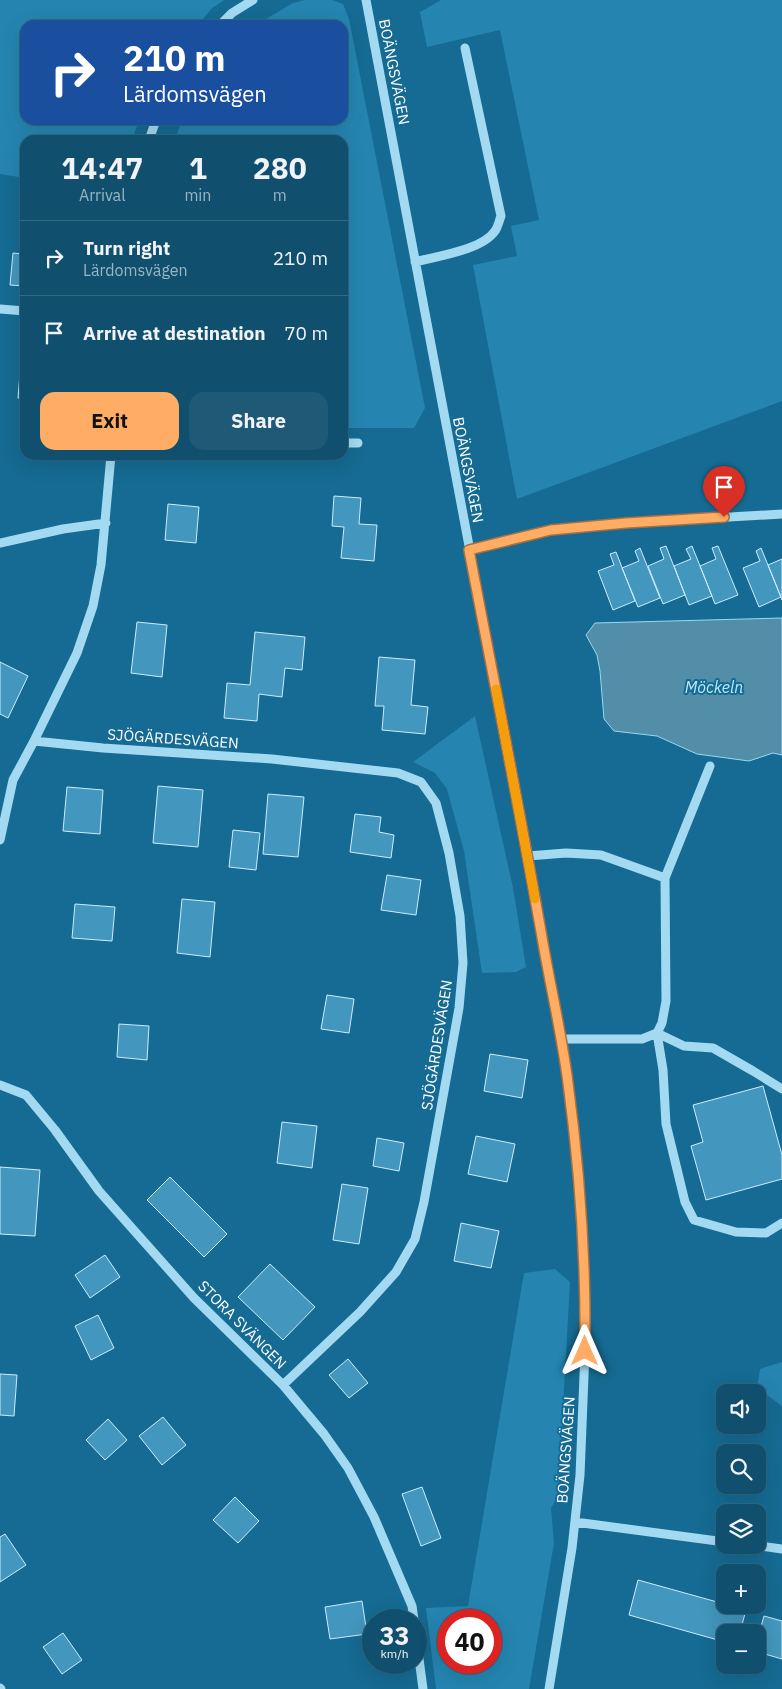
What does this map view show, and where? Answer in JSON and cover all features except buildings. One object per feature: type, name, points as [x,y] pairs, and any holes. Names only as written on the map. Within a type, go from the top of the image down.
[{"type":"street","points":[[225,20],[253,0]]},
{"type":"street","name":"BOÄNGSVÄGEN","points":[[366,0],[528,856],[568,1081],[576,1146],[585,1290],[585,1351],[580,1475],[561,1621],[548,1689]]},
{"type":"street","points":[[415,262],[485,242],[496,230],[500,216],[465,48]]},
{"type":"street","points":[[0,308],[20,310]]},
{"type":"street","points":[[348,443],[358,443]]},
{"type":"street","points":[[0,840],[13,780],[77,653],[93,606],[101,565],[111,460]]},
{"type":"street","points":[[469,550],[551,530],[626,523],[782,514]]},
{"type":"street","points":[[0,544],[63,529],[106,523]]},
{"type":"street","name":"SJÖGÄRDESVÄGEN","points":[[34,741],[398,772],[421,782],[436,803],[449,853],[460,916],[462,964],[459,1008],[424,1202],[415,1239],[396,1272],[360,1312],[283,1385]]},
{"type":"street","points":[[710,766],[665,878],[666,1001],[662,1022],[657,1033],[663,1070],[666,1124],[685,1202],[694,1220],[736,1232],[766,1232],[782,1223]]},
{"type":"street","points":[[528,856],[566,853],[601,856],[665,878]]},
{"type":"street","points":[[560,1039],[642,1039],[657,1033],[684,1046],[713,1048],[782,1089]]},
{"type":"street","name":"STORA SVÄNGEN","points":[[0,1085],[26,1095],[55,1130],[99,1191],[194,1298],[283,1385],[324,1434],[348,1468],[374,1518],[412,1609]]},
{"type":"street","points":[[575,1522],[716,1541]]},
{"type":"street","points":[[766,1547],[782,1549]]},
{"type":"street","points":[[421,1674],[423,1689]]},
{"type":"shaded area","points":[[0,0],[224,0],[212,8],[202,20],[20,20],[20,125],[137,125],[134,135],[20,135],[20,177],[0,174]]},
{"type":"shaded area","points":[[305,0],[332,0],[343,4],[349,19],[425,408],[414,428],[348,428],[348,135],[177,135],[180,125],[348,125],[348,20],[264,20],[293,3]]},
{"type":"shaded area","points":[[441,0],[782,0],[782,401],[517,499],[473,265],[517,256],[511,226],[539,220],[500,30],[427,47],[420,12]]},
{"type":"shaded area","points":[[475,716],[513,888],[526,967],[516,972],[482,973],[464,851],[447,789],[435,773],[413,762]]},
{"type":"shaded area","points":[[555,1269],[570,1282],[558,1496],[551,1508],[554,1543],[529,1689],[436,1689],[426,1608],[468,1606],[524,1273]]},
{"type":"shaded area","points":[[782,1362],[782,1406],[766,1394],[766,1384],[758,1384],[760,1369]]},
{"type":"water","name":"Möckeln","points":[[782,618],[782,755],[773,753],[749,761],[697,754],[657,736],[614,731],[604,719],[597,655],[586,635],[595,623]]},
{"type":"slow traffic","points":[[496,689],[535,899]]},
{"type":"route","points":[[585,1351],[582,1228],[576,1146],[568,1081],[469,550],[551,530],[724,517]]}]
